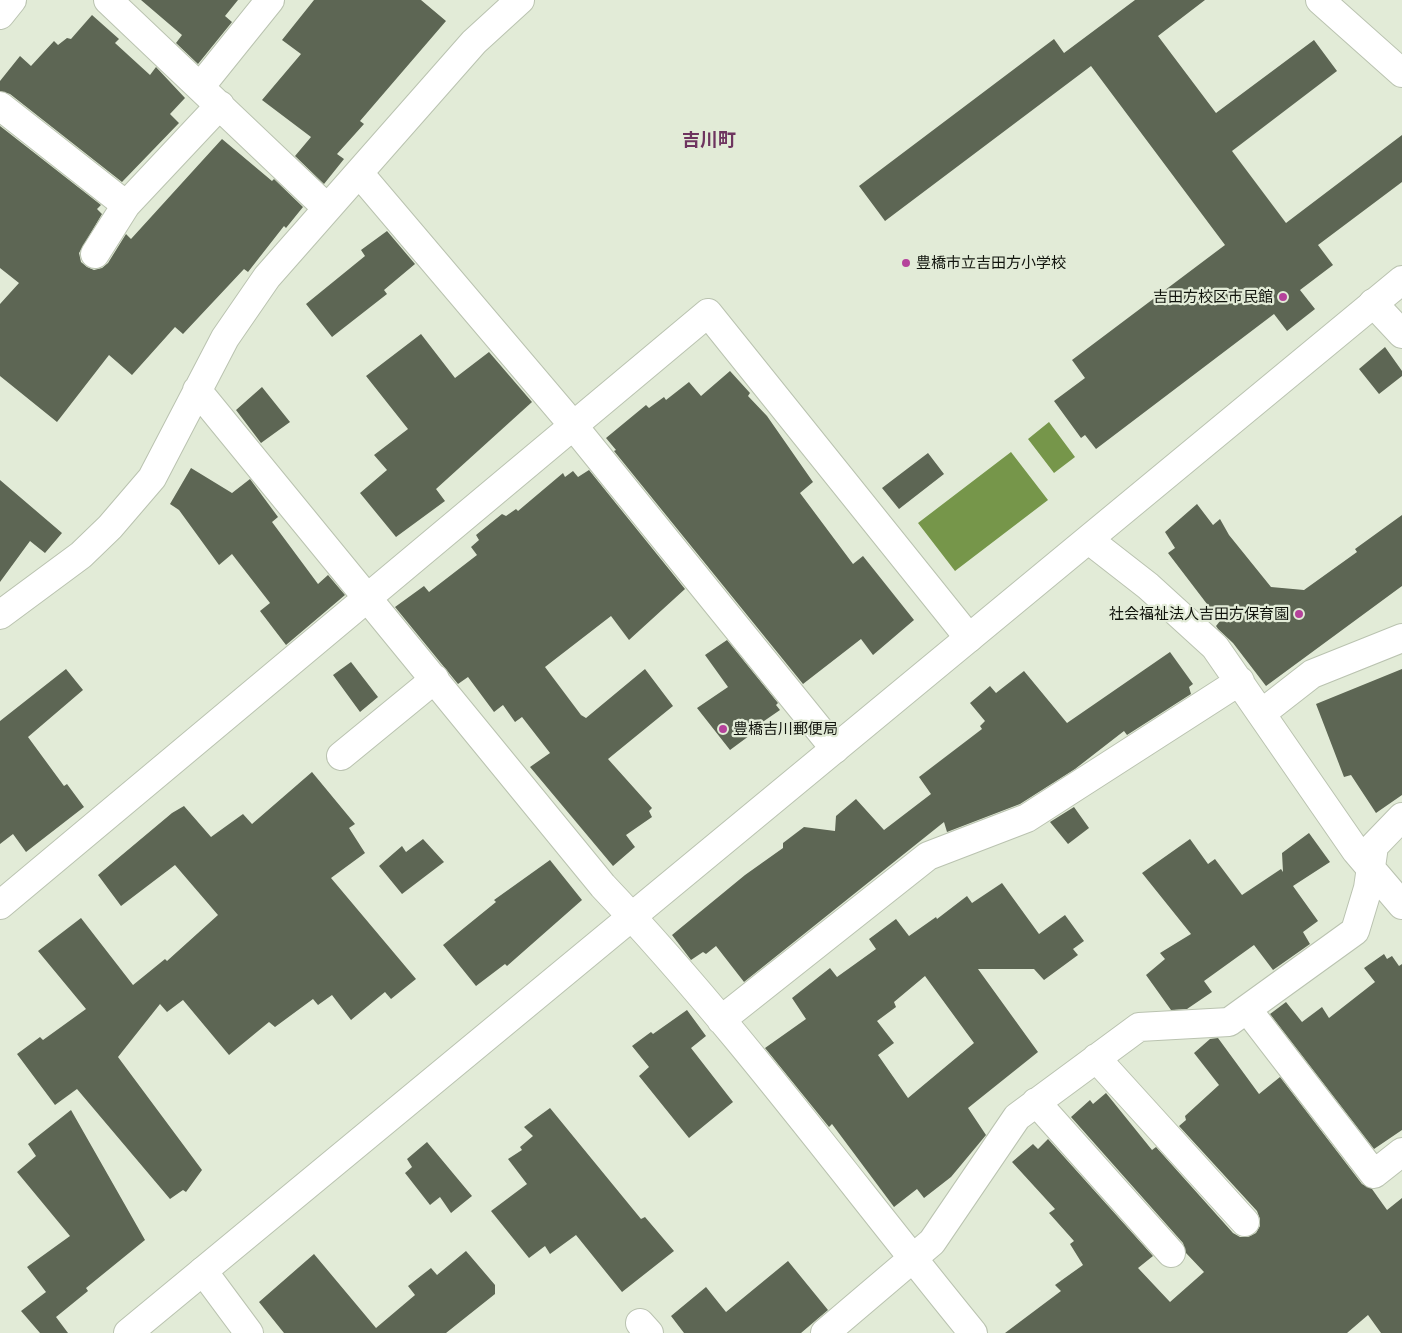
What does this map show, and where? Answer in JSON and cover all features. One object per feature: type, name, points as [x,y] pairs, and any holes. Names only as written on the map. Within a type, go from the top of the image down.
[{"type":"street","points":[[0,15],[12,0]]},
{"type":"street","points":[[108,0],[327,208]]},
{"type":"street","points":[[200,87],[270,0]]},
{"type":"street","points":[[1320,0],[1402,73]]},
{"type":"street","points":[[0,615],[81,555],[110,527],[152,478],[225,338],[267,277],[474,42],[512,2]]},
{"type":"street","points":[[95,254],[126,205],[220,105]]},
{"type":"street","points":[[0,106],[126,205]]},
{"type":"street","points":[[359,173],[574,426],[835,749]]},
{"type":"street","points":[[128,1333],[1402,280]]},
{"type":"street","points":[[1373,303],[1402,334]]},
{"type":"street","points":[[0,905],[708,313],[969,638]]},
{"type":"street","points":[[197,390],[369,597],[604,886],[632,915],[721,1020],[973,1333]]},
{"type":"street","points":[[1089,540],[1148,586],[1215,647],[1370,868],[1402,905]]},
{"type":"street","points":[[1262,713],[1312,674],[1402,638]]},
{"type":"street","points":[[341,756],[435,679]]},
{"type":"street","points":[[721,1020],[928,856],[1027,818],[1240,681]]},
{"type":"street","points":[[825,1333],[932,1242],[1018,1117],[1036,1102],[1139,1028],[1229,1022],[1354,931],[1368,888],[1374,846],[1402,817]]},
{"type":"street","points":[[1247,1009],[1374,1174],[1402,1152]]},
{"type":"street","points":[[1096,1058],[1245,1222]]},
{"type":"street","points":[[1036,1102],[1171,1253]]},
{"type":"street","points":[[202,1271],[249,1333]]},
{"type":"shaded area","points":[[1049,422],[1075,457],[1054,473],[1028,439]]},
{"type":"shaded area","points":[[1011,452],[1048,500],[955,571],[918,523]]},
{"type":"building","points":[[141,0],[238,0],[225,16],[232,22],[198,64],[176,43],[182,35]]},
{"type":"building","points":[[314,0],[421,0],[446,21],[360,121],[364,124],[337,154],[344,159],[324,184],[295,156],[311,137],[262,100],[301,54],[282,40]]},
{"type":"building","points":[[1135,0],[1205,0],[1158,36],[1216,113],[1314,40],[1337,71],[1232,151],[1286,223],[1402,135],[1402,182],[1318,245],[1333,265],[1300,290],[1315,309],[1287,331],[1274,314],[1096,449],[1085,435],[1081,438],[1054,401],[1085,378],[1072,360],[1225,245],[1091,66],[885,221],[859,186],[1054,39],[1064,53]]},
{"type":"building","points":[[92,15],[119,39],[115,43],[150,75],[156,67],[185,98],[170,114],[179,123],[122,182],[10,94],[0,91],[0,81],[20,56],[31,66],[54,41],[58,45],[67,38],[71,39]]},
{"type":"building","points":[[0,126],[101,205],[97,209],[102,214],[79,253],[81,262],[94,270],[102,268],[108,263],[126,234],[131,239],[222,139],[272,181],[274,179],[303,207],[286,228],[284,226],[248,272],[244,269],[183,334],[175,327],[132,375],[109,355],[57,422],[0,376],[0,304],[19,283],[0,268]]},
{"type":"building","points":[[387,231],[415,264],[384,290],[387,294],[332,337],[306,304],[365,256],[361,250]]},
{"type":"building","points":[[421,334],[455,378],[489,352],[532,402],[436,489],[445,501],[396,537],[360,493],[387,470],[374,455],[408,429],[366,376]]},
{"type":"building","points":[[1385,347],[1402,371],[1402,376],[1379,394],[1359,369]]},
{"type":"building","points":[[730,371],[750,393],[748,396],[767,416],[813,482],[800,493],[853,564],[863,556],[914,620],[873,655],[861,639],[803,684],[614,451],[616,450],[606,438],[646,405],[649,408],[664,397],[666,400],[689,382],[701,396]]},
{"type":"building","points":[[262,387],[290,422],[261,443],[236,410]]},
{"type":"building","points":[[928,453],[944,474],[899,509],[882,488]]},
{"type":"building","points":[[191,468],[232,493],[250,479],[278,517],[272,522],[318,584],[328,575],[345,595],[286,645],[260,611],[270,603],[232,554],[219,565],[179,510],[170,504]]},
{"type":"building","points":[[589,470],[685,589],[629,640],[611,616],[545,667],[581,715],[586,718],[645,669],[673,706],[608,759],[652,808],[649,811],[652,817],[626,835],[635,847],[613,866],[530,767],[550,753],[522,717],[515,722],[503,705],[494,712],[468,677],[458,684],[395,607],[424,586],[429,592],[477,555],[471,547],[479,540],[476,535],[502,514],[506,516],[516,509],[518,511],[563,473],[565,477],[573,471],[578,477]]},
{"type":"building","points":[[0,480],[62,533],[45,553],[30,541],[0,582]]},
{"type":"building","points":[[1197,504],[1213,525],[1220,519],[1229,535],[1271,587],[1304,590],[1357,552],[1355,549],[1402,515],[1402,586],[1266,686],[1233,643],[1218,629],[1216,626],[1220,621],[1168,553],[1175,548],[1165,532]]},
{"type":"building","points":[[727,640],[778,703],[776,705],[780,710],[751,730],[753,733],[730,750],[697,708],[728,687],[705,655]]},
{"type":"building","points":[[1170,652],[1193,684],[1189,687],[1191,694],[1127,735],[1124,731],[1075,769],[1020,804],[947,832],[944,822],[744,982],[716,946],[706,954],[703,952],[691,960],[672,935],[745,875],[783,848],[783,843],[804,827],[835,831],[836,816],[856,799],[884,830],[931,794],[919,777],[982,729],[980,726],[985,721],[970,703],[990,686],[996,693],[1024,671],[1067,723]]},
{"type":"building","points":[[351,662],[378,697],[360,712],[333,675]]},
{"type":"building","points":[[66,669],[83,690],[28,737],[64,786],[67,784],[84,807],[26,852],[13,834],[0,844],[0,721]]},
{"type":"building","points":[[1402,669],[1402,795],[1376,813],[1351,775],[1344,777],[1316,704]]},
{"type":"building","points":[[312,772],[355,824],[349,828],[365,853],[331,878],[416,979],[391,999],[385,992],[351,1020],[332,995],[318,1005],[313,999],[275,1027],[269,1022],[229,1055],[183,1000],[167,1012],[160,1004],[118,1057],[202,1170],[186,1192],[183,1190],[170,1199],[77,1089],[55,1105],[17,1054],[40,1037],[43,1040],[86,1009],[38,951],[81,918],[133,985],[165,959],[167,961],[218,915],[175,865],[121,906],[98,875],[172,813],[184,806],[211,837],[243,814],[252,824]]},
{"type":"building","points":[[1074,807],[1089,828],[1068,844],[1050,822]]},
{"type":"building","points":[[1309,833],[1330,862],[1293,886],[1318,921],[1303,932],[1310,944],[1273,970],[1254,945],[1204,981],[1212,992],[1187,1009],[1171,1010],[1146,975],[1165,959],[1160,953],[1191,934],[1142,873],[1190,839],[1208,864],[1215,859],[1242,895],[1281,869],[1283,872],[1282,853]]},
{"type":"building","points":[[423,839],[444,862],[402,894],[379,866],[402,846],[406,852]]},
{"type":"building","points":[[550,860],[582,900],[507,966],[505,964],[476,986],[443,945],[496,902],[494,900]]},
{"type":"building","points":[[1002,883],[1039,934],[1065,915],[1084,941],[1073,949],[1078,955],[1044,980],[1034,969],[978,969],[1038,1052],[968,1108],[986,1135],[951,1177],[924,1198],[917,1189],[894,1207],[832,1124],[829,1127],[765,1048],[806,1019],[792,998],[830,968],[837,977],[876,949],[869,939],[896,919],[909,936],[936,917],[937,919],[967,896],[972,903]],"holes":[[[925,976],[974,1043],[908,1098],[878,1055],[894,1043],[877,1021],[896,1007],[894,1002]]]},
{"type":"building","points":[[1384,954],[1387,959],[1392,956],[1399,966],[1402,964],[1402,1130],[1374,1149],[1270,1014],[1286,1002],[1302,1022],[1322,1007],[1329,1018],[1375,982],[1364,968]]},
{"type":"building","points":[[687,1010],[706,1036],[691,1048],[733,1102],[689,1138],[639,1076],[649,1067],[632,1046]]},
{"type":"building","points":[[1218,1038],[1259,1094],[1280,1077],[1362,1184],[1372,1189],[1387,1210],[1402,1198],[1402,1333],[1381,1333],[1368,1315],[1347,1333],[1005,1333],[1061,1291],[1055,1285],[1083,1265],[1070,1244],[1074,1241],[1049,1213],[1055,1209],[1012,1162],[1033,1144],[1038,1149],[1048,1139],[1153,1256],[1138,1268],[1170,1302],[1204,1272],[1186,1253],[1183,1243],[1071,1117],[1090,1100],[1093,1104],[1106,1093],[1152,1150],[1156,1147],[1233,1233],[1240,1237],[1248,1237],[1256,1233],[1260,1226],[1257,1211],[1179,1126],[1186,1120],[1185,1116],[1219,1085],[1194,1053],[1210,1039]]},
{"type":"building","points":[[550,1108],[641,1219],[645,1217],[674,1251],[622,1292],[576,1235],[550,1254],[545,1246],[529,1258],[491,1211],[527,1184],[508,1159],[522,1150],[520,1147],[533,1136],[524,1127]]},
{"type":"building","points":[[71,1110],[145,1240],[86,1288],[88,1291],[56,1317],[68,1333],[40,1333],[21,1311],[46,1292],[27,1267],[70,1236],[17,1172],[36,1156],[28,1144]]},
{"type":"building","points":[[427,1142],[472,1196],[451,1213],[440,1197],[430,1205],[405,1173],[412,1167],[407,1159]]},
{"type":"building","points":[[466,1251],[495,1285],[495,1294],[446,1333],[284,1333],[259,1302],[314,1254],[376,1328],[415,1295],[408,1286],[431,1268],[437,1275]]},
{"type":"building","points":[[788,1261],[828,1310],[801,1333],[684,1333],[671,1316],[706,1287],[726,1312]]},
{"type":"place","name":"豊橋市立吉田方小学校","points":[[906,263]]},
{"type":"place","name":"吉田方校区市民館","points":[[1283,297]]},
{"type":"place","name":"社会福祉法人吉田方保育園","points":[[1299,614]]},
{"type":"place","name":"豊橋吉川郵便局","points":[[723,729]]},
{"type":"district","name":"吉川町","points":[[709,140]]}]
